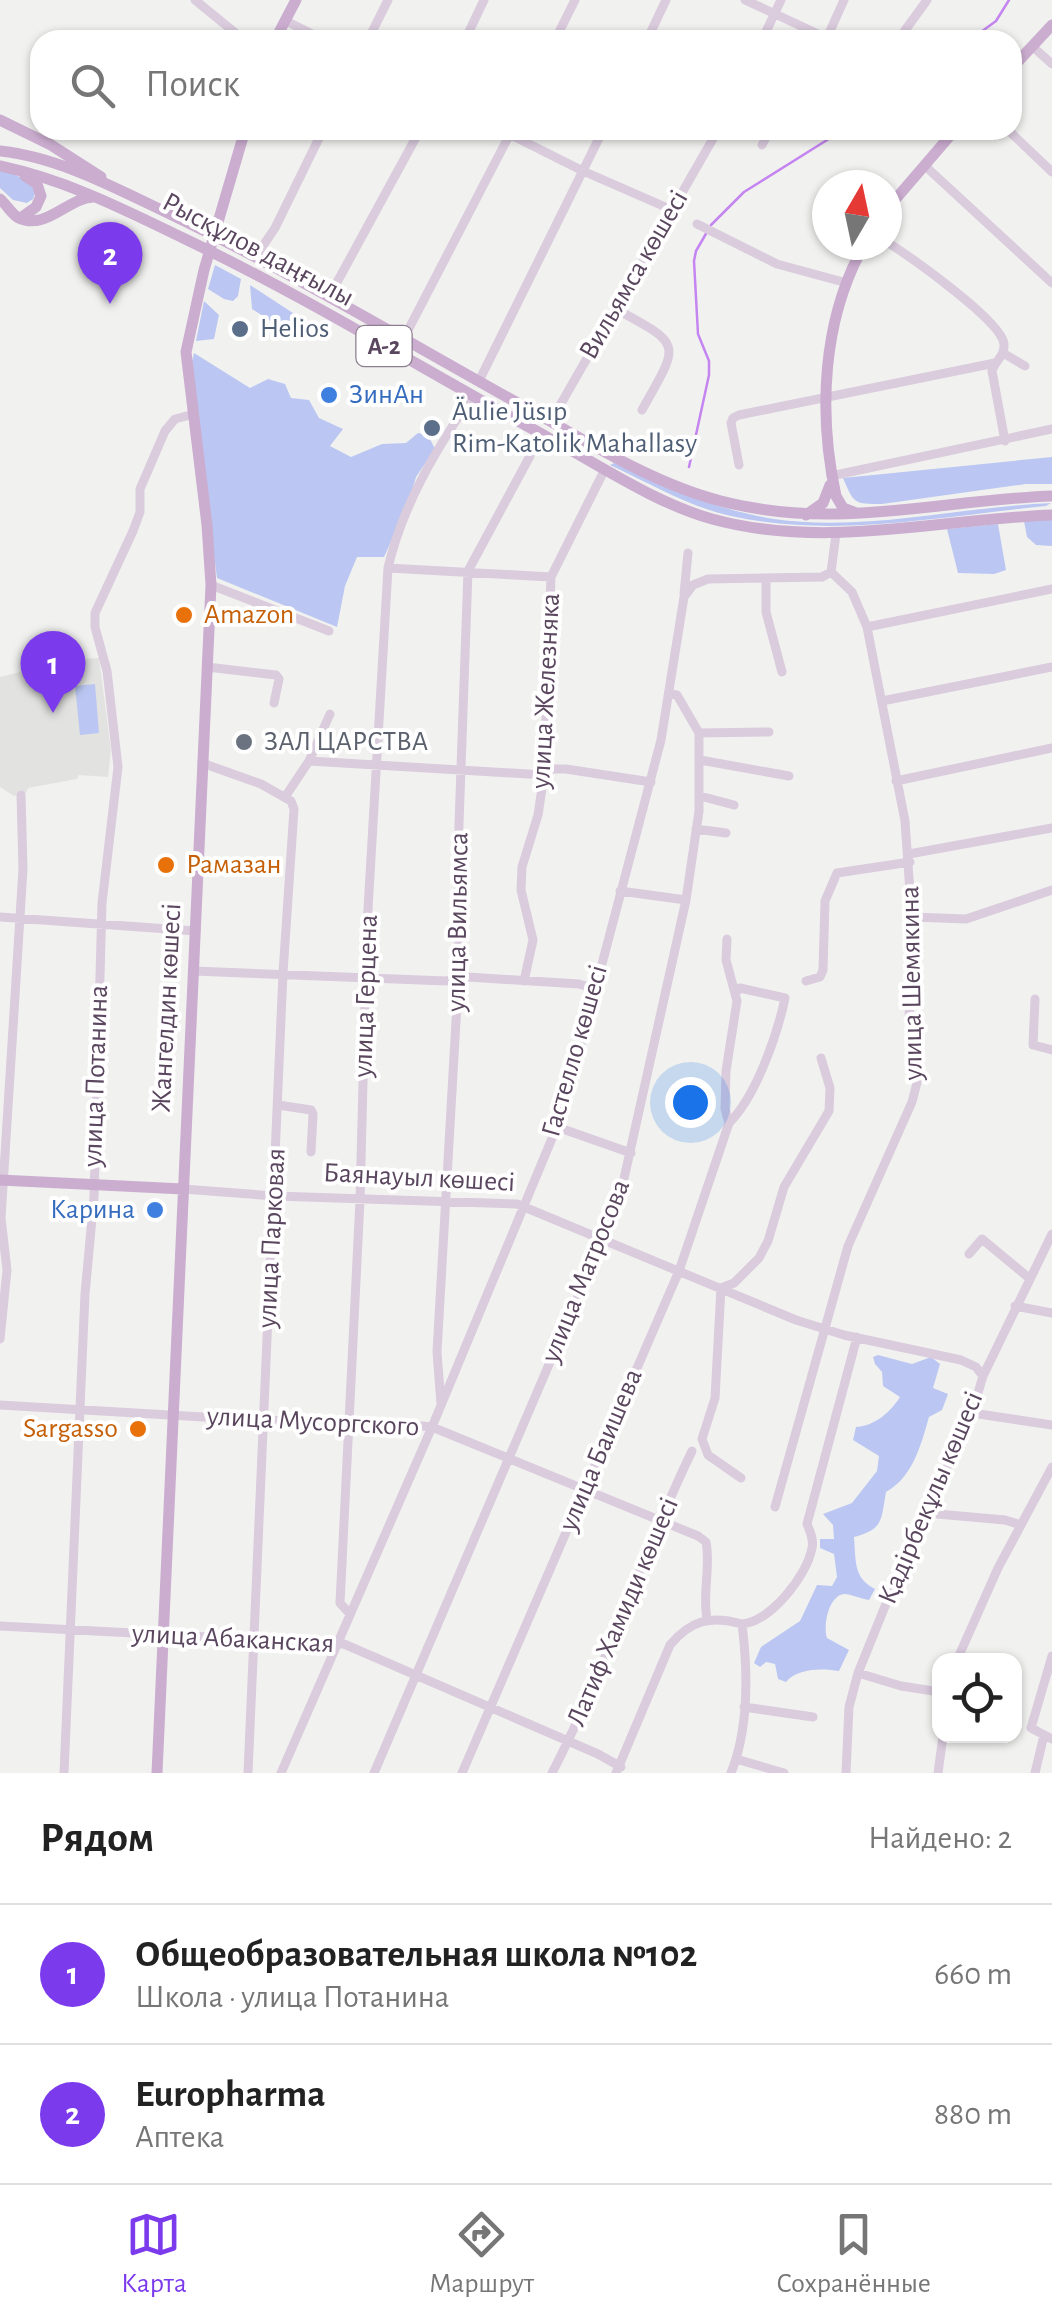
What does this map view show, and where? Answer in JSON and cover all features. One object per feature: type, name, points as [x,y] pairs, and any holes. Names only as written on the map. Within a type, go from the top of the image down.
[{"type":"main road","points":[[281,30],[296,0]]},
{"type":"main road","points":[[1022,57],[1052,25]]},
{"type":"main road","points":[[0,120],[30,134]]},
{"type":"main road","points":[[42,140],[125,192]]},
{"type":"main road","name":"Жангелдин көшесі","points":[[156,1773],[211,585],[186,352],[242,140]]},
{"type":"main road","points":[[902,191],[946,140]]},
{"type":"main road","name":"Рысқұлов даңғылы","points":[[0,152],[32,156],[125,192],[215,235],[550,421],[694,492],[721,501],[806,515],[861,515],[1052,496]]},
{"type":"main road","points":[[6,168],[37,184],[40,190],[40,202],[22,218]]},
{"type":"main road","name":"Рысқұлов даңғылы","points":[[6,168],[51,179],[97,197],[210,250],[676,506],[713,519],[792,532],[836,534],[1052,515]]},
{"type":"main road","points":[[0,199],[16,216],[45,218],[80,199],[97,197]]},
{"type":"main road","points":[[857,260],[830,344],[826,396],[837,502],[861,515]]},
{"type":"main road","points":[[338,320],[342,317],[393,345],[404,338]]},
{"type":"main road","points":[[435,375],[442,371],[492,399],[500,393]]},
{"type":"main road","points":[[521,423],[526,418],[566,439],[575,434]]},
{"type":"main road","points":[[806,515],[823,503],[832,476]]},
{"type":"main road","name":"Баянауыл көшесі","points":[[2,1180],[184,1189]]},
{"type":"street","points":[[195,0],[232,30]]},
{"type":"street","points":[[373,30],[388,0]]},
{"type":"street","points":[[470,30],[484,0]]},
{"type":"street","points":[[560,30],[575,0]]},
{"type":"street","points":[[651,30],[666,0]]},
{"type":"street","points":[[745,0],[810,30]]},
{"type":"street","points":[[767,30],[782,0]]},
{"type":"street","points":[[832,30],[844,0]]},
{"type":"street","points":[[905,30],[927,0]]},
{"type":"street","points":[[286,21],[304,30]]},
{"type":"street","points":[[1032,46],[1052,64]]},
{"type":"street","points":[[256,256],[318,140]]},
{"type":"street","points":[[329,297],[415,140]]},
{"type":"street","points":[[404,338],[503,140]]},
{"type":"street","points":[[523,140],[670,210]]},
{"type":"street","points":[[479,381],[598,140]]},
{"type":"street","name":"Вильямса көшесі","points":[[550,421],[712,140]]},
{"type":"street","points":[[762,145],[765,140]]},
{"type":"street","points":[[1018,140],[1052,172]]},
{"type":"street","points":[[924,165],[1052,283]]},
{"type":"street","points":[[704,228],[777,264],[847,283]]},
{"type":"street","points":[[902,252],[936,276],[998,330],[1004,343],[1003,353],[992,371],[1005,441]]},
{"type":"street","points":[[614,308],[662,334],[671,344],[672,357],[642,410]]},
{"type":"street","points":[[1003,353],[1024,366]]},
{"type":"street","points":[[738,466],[733,418],[994,362]]},
{"type":"street","name":"улица Герцена","points":[[348,1613],[340,1603],[388,568],[395,538],[417,490],[473,396]]},
{"type":"street","name":"улица Потанина","points":[[64,1773],[102,924],[118,767],[107,670],[95,614],[133,531],[140,512],[140,490],[165,432],[175,419],[194,414]]},
{"type":"street","points":[[832,476],[1052,428]]},
{"type":"street","name":"улица Вильямса","points":[[440,1404],[436,1352],[459,978],[468,571],[530,456]]},
{"type":"street","name":"улица Железняка","points":[[524,980],[533,940],[522,890],[522,867],[538,815],[544,775],[551,577],[605,468]]},
{"type":"street","points":[[684,597],[693,585],[708,579],[822,578],[831,572],[836,534]]},
{"type":"street","name":"Гастелло көшесі","points":[[281,1773],[432,1428],[557,1127],[650,782],[670,693],[688,553]]},
{"type":"street","points":[[388,568],[551,577]]},
{"type":"street","name":"улица Шемякина","points":[[775,1507],[854,1229],[919,1081],[920,1070],[909,1021],[909,858],[882,701],[867,627],[852,592],[831,572]]},
{"type":"street","points":[[766,578],[766,612],[782,672]]},
{"type":"street","points":[[211,585],[329,631]]},
{"type":"street","points":[[867,627],[1052,588]]},
{"type":"street","points":[[207,667],[276,675],[279,679],[274,703]]},
{"type":"street","points":[[882,701],[1052,667]]},
{"type":"street","points":[[670,693],[678,695],[699,733],[769,732]]},
{"type":"street","points":[[202,764],[228,771],[285,797],[308,761],[330,714]]},
{"type":"street","name":"улица Матросова","points":[[374,1773],[619,1201],[686,900],[700,796],[699,733]]},
{"type":"street","points":[[896,780],[1052,748]]},
{"type":"street","points":[[700,760],[790,776]]},
{"type":"street","points":[[308,761],[544,775],[552,769],[566,769],[650,782]]},
{"type":"street","points":[[0,1339],[7,1270],[2,1180],[23,869],[21,794]]},
{"type":"street","points":[[700,796],[734,805]]},
{"type":"street","name":"улица Парковая","points":[[248,1773],[283,972],[294,809],[285,797]]},
{"type":"street","points":[[806,981],[820,977],[823,970],[825,901],[838,872],[1052,828]]},
{"type":"street","points":[[696,829],[726,833]]},
{"type":"street","points":[[620,890],[686,900]]},
{"type":"street","points":[[912,917],[966,919],[1052,890]]},
{"type":"street","points":[[0,916],[196,931]]},
{"type":"street","name":"улица Баишева","points":[[727,939],[726,960],[737,992],[726,1071],[725,1109],[729,1123]]},
{"type":"street","points":[[194,971],[446,981],[524,980],[595,989]]},
{"type":"street","name":"улица Баишева","points":[[462,1773],[679,1272],[729,1123],[750,1093],[777,1030],[785,998],[740,988],[737,992]]},
{"type":"street","points":[[1035,999],[1033,1045],[1052,1050]]},
{"type":"street","points":[[741,1478],[708,1455],[702,1439],[714,1398],[720,1288],[734,1284],[759,1258],[768,1242],[784,1187],[829,1111],[830,1088],[821,1058]]},
{"type":"street","points":[[278,1105],[302,1106],[314,1114],[310,1152]]},
{"type":"street","points":[[557,1127],[631,1153]]},
{"type":"street","name":"Баянауыл көшесі","points":[[184,1189],[360,1200],[507,1203],[825,1329],[961,1360],[976,1366],[983,1376]]},
{"type":"street","name":"Қадірбекұлы көшесі","points":[[846,1773],[849,1707],[858,1673],[972,1413],[983,1376],[1052,1234]]},
{"type":"street","points":[[969,1254],[982,1240],[1029,1278]]},
{"type":"street","points":[[1016,1306],[1052,1312]]},
{"type":"street","points":[[619,1771],[670,1645],[682,1631],[707,1619],[742,1624],[763,1619],[802,1571],[812,1548],[810,1509],[856,1337]]},
{"type":"street","name":"улица Мусоргского","points":[[0,1405],[432,1428],[698,1536],[706,1542],[709,1556],[704,1604],[707,1619]]},
{"type":"street","points":[[972,1413],[1052,1425]]},
{"type":"street","name":"Латиф Хамиди көшесі","points":[[552,1773],[692,1450]]},
{"type":"street","points":[[960,1653],[1020,1524],[1052,1467]]},
{"type":"street","points":[[926,1513],[1020,1524]]},
{"type":"street","points":[[731,1773],[744,1707],[742,1624]]},
{"type":"street","name":"улица Абаканская","points":[[0,1626],[336,1642],[568,1741],[619,1771]]},
{"type":"street","points":[[1035,1773],[1048,1737],[1031,1728],[1032,1721],[1052,1656]]},
{"type":"street","points":[[858,1673],[932,1691]]},
{"type":"street","points":[[744,1707],[813,1717]]},
{"type":"street","points":[[938,1773],[942,1743]]},
{"type":"street","points":[[736,1760],[784,1773]]},
{"type":"shaded area","points":[[0,171],[29,183],[36,191],[33,199],[27,203],[13,200],[0,188]]},
{"type":"shaded area","points":[[215,265],[241,279],[233,301],[208,289]]},
{"type":"shaded area","points":[[250,285],[302,319],[292,329],[282,328],[252,309]]},
{"type":"shaded area","points":[[204,301],[219,315],[214,339],[196,341]]},
{"type":"shaded area","points":[[194,353],[250,388],[268,379],[285,384],[291,398],[309,400],[319,418],[343,429],[330,446],[351,457],[382,444],[406,443],[418,433],[428,435],[435,449],[416,477],[384,557],[357,557],[345,586],[337,627],[217,578],[190,370]]},
{"type":"shaded area","points":[[1052,457],[1052,484],[1026,484],[882,504],[856,501],[843,478]]},
{"type":"shaded area","points":[[614,463],[712,504],[774,519],[878,521],[1051,503],[849,526],[770,523],[700,507],[610,465]]},
{"type":"shaded area","points":[[1052,519],[1052,546],[1036,545],[1027,537],[1024,521]]},
{"type":"shaded area","points":[[998,524],[1006,570],[994,574],[958,573],[947,529]]},
{"type":"shaded area","points":[[99,658],[111,750],[108,777],[79,775],[77,779],[28,788],[26,793],[14,796],[0,787],[0,677],[56,660]]},
{"type":"shaded area","points":[[95,684],[99,733],[80,735],[75,686]]},
{"type":"shaded area","points":[[873,1357],[912,1364],[931,1357],[940,1364],[933,1388],[948,1394],[942,1410],[929,1417],[909,1469],[886,1492],[876,1527],[854,1537],[859,1574],[875,1589],[869,1600],[844,1594],[831,1606],[826,1620],[827,1638],[849,1650],[839,1671],[803,1672],[786,1682],[778,1679],[775,1664],[766,1662],[760,1667],[754,1663],[761,1647],[800,1621],[817,1585],[832,1586],[837,1577],[834,1554],[820,1548],[820,1539],[834,1539],[833,1525],[823,1514],[852,1503],[877,1471],[879,1456],[853,1440],[856,1427],[881,1418],[900,1397],[883,1386],[882,1372]]},
{"type":"waterway","points":[[984,30],[996,21],[1009,0]]},
{"type":"waterway","points":[[711,225],[744,192],[827,140]]},
{"type":"waterway","points":[[689,467],[709,375],[709,361],[698,334],[694,261],[707,232]]},
{"type":"place","name":"Europharma","points":[[110,304]]},
{"type":"place","name":"Helios","points":[[240,329]]},
{"type":"place","name":"ЗинАн","points":[[329,395]]},
{"type":"place","name":"Äulie Jüsıp Rim-Katolik Mahallasy","points":[[432,428]]},
{"type":"place","name":"Amazon","points":[[184,615]]},
{"type":"place","name":"Общеобразовательная школа №102","points":[[53,713]]},
{"type":"place","name":"ЗАЛ ЦАРСТВА","points":[[244,742]]},
{"type":"place","name":"Рамазан","points":[[166,865]]},
{"type":"place","name":"Карина","points":[[155,1210]]},
{"type":"place","name":"Sargasso","points":[[138,1429]]}]
